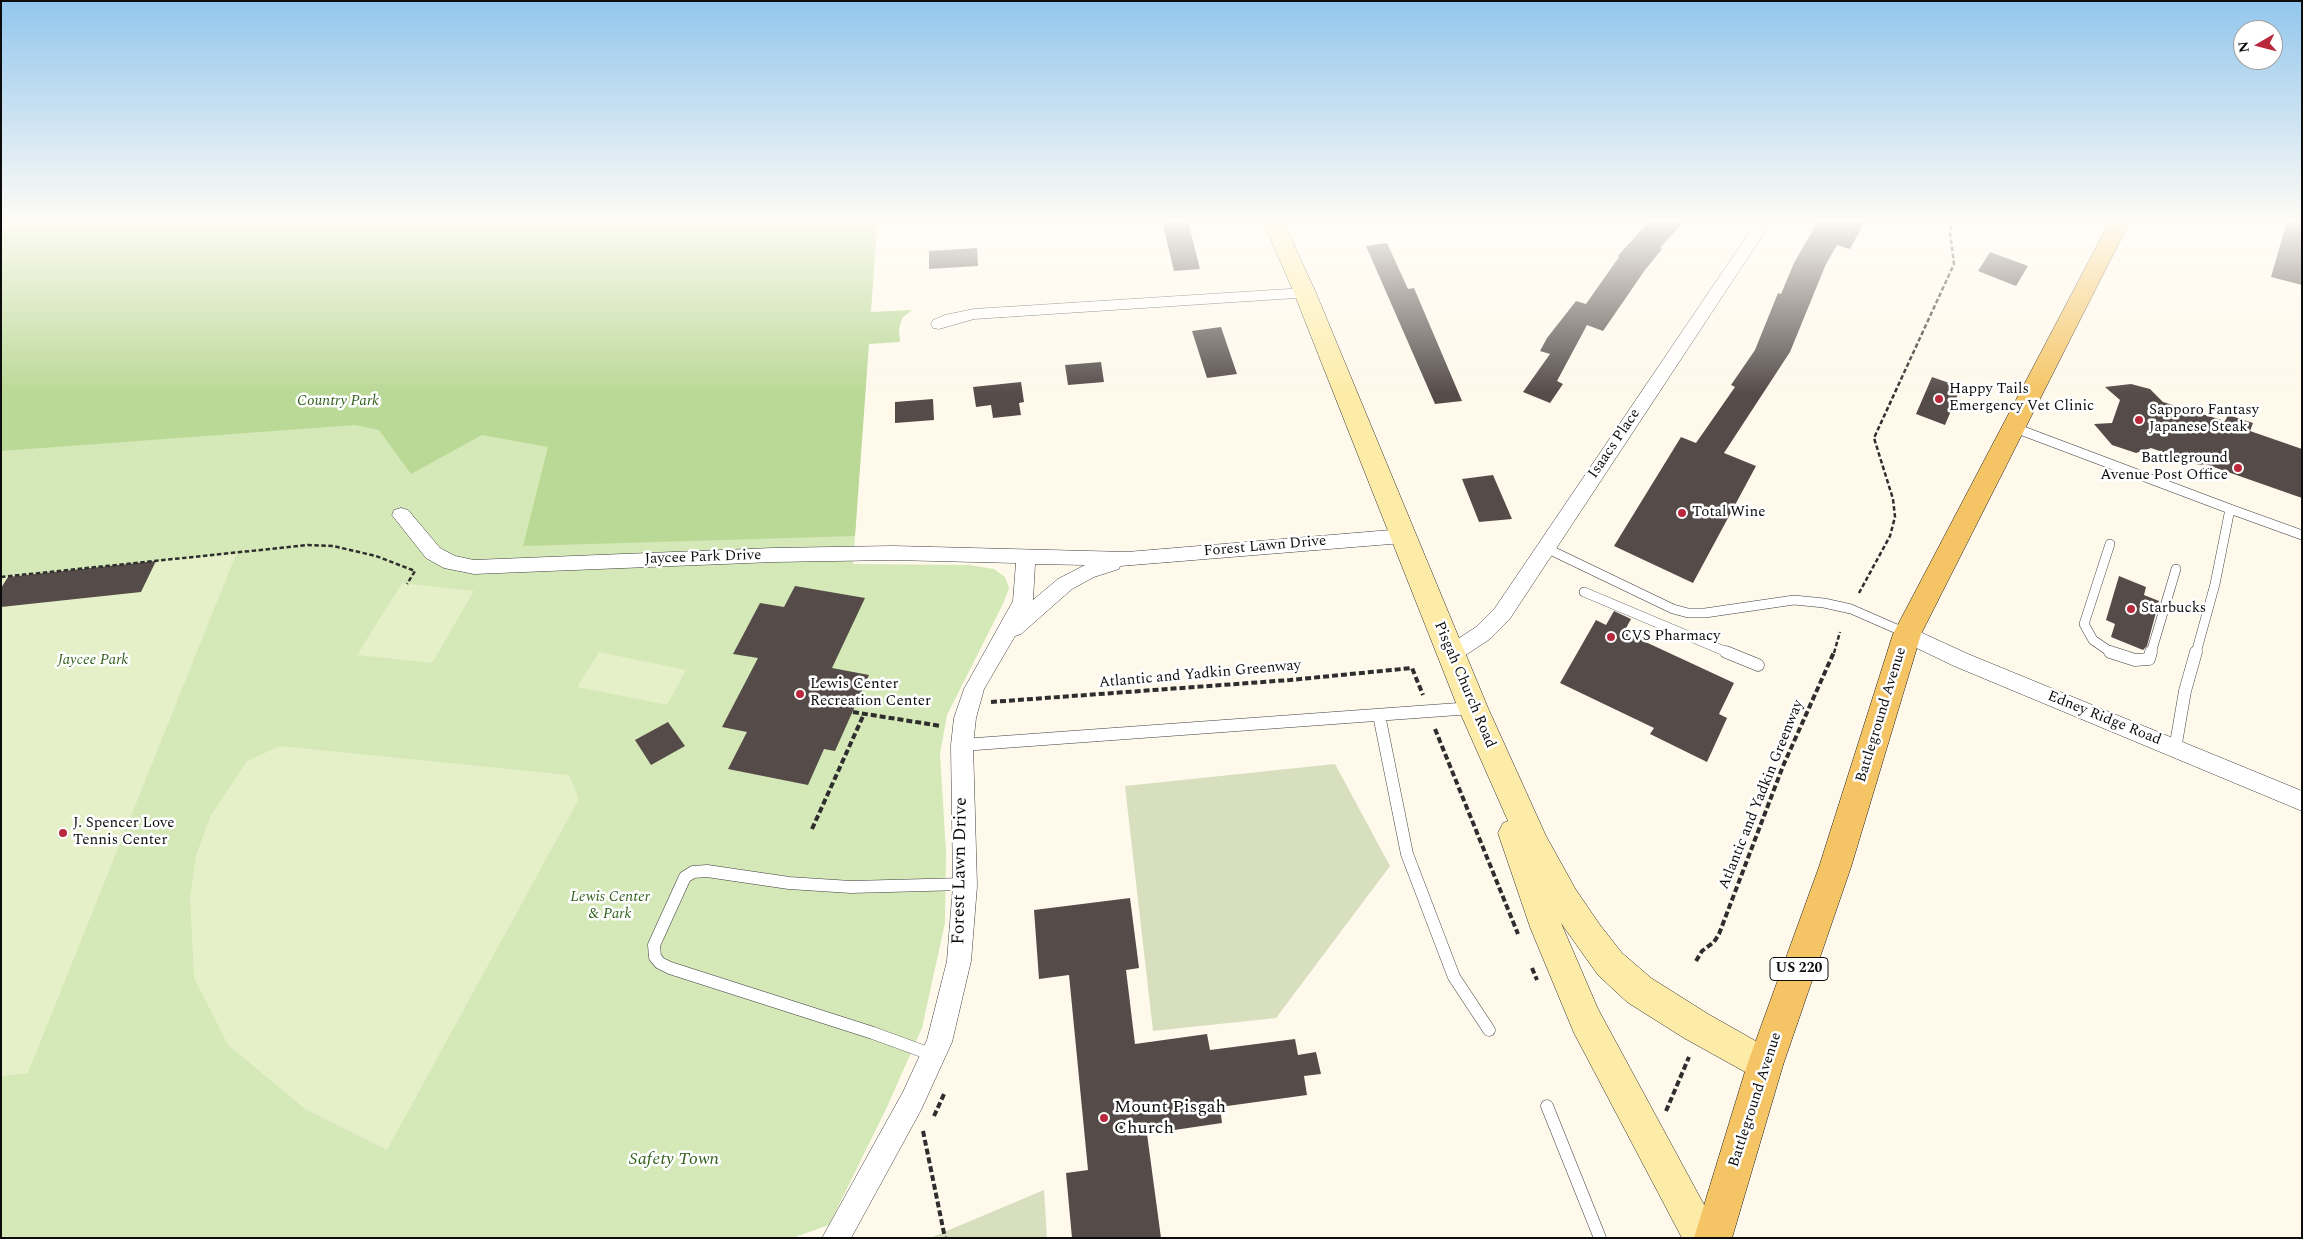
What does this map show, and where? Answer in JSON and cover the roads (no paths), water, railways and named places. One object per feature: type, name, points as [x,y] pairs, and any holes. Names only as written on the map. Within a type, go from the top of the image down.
[{"type":"main road","name":"Pisgah Church Road","points":[[1299,279],[1477,718],[1548,871],[1588,936],[1610,964],[1639,990],[1765,1065]]},
{"type":"main road","name":"Battleground Avenue","points":[[1713,1238],[1765,1065],[1835,867],[1907,634],[2090,279]]},
{"type":"main road","points":[[1477,718],[1532,891],[1579,1004],[1703,1238]]},
{"type":"street","name":"Isaacs Place","points":[[1451,654],[1492,626],[1502,614],[1725,279]]},
{"type":"street","points":[[939,324],[951,319],[974,314],[1305,293]]},
{"type":"street","name":"Jaycee Park Drive","points":[[401,515],[433,553],[451,563],[474,567],[773,555],[893,553],[1026,557]]},
{"type":"street","name":"Forest Lawn Drive","points":[[836,1238],[912,1101],[939,1042],[959,961],[964,884],[963,737],[974,689],[987,663],[1005,636],[1023,600],[1026,557],[1127,559],[1403,536]]},
{"type":"street","name":"Forest Lawn Drive","points":[[1005,636],[1065,584],[1087,572],[1127,559]]},
{"type":"street","name":"Edney Ridge Road","points":[[1907,634],[1961,660],[2302,801]]},
{"type":"lane","points":[[2015,428],[2302,535]]},
{"type":"lane","points":[[2175,749],[2185,691],[2215,584],[2230,509]]},
{"type":"lane","points":[[2110,544],[2084,624],[2092,640],[2112,653],[2135,660],[2149,659],[2176,569]]},
{"type":"lane","points":[[1546,548],[1673,609],[1688,613],[1705,613],[1794,600],[1824,603],[1851,609],[1907,634]]},
{"type":"lane","points":[[1584,592],[1758,665]]},
{"type":"lane","points":[[1379,715],[1407,854],[1454,977],[1489,1030]]},
{"type":"lane","points":[[963,737],[1379,715],[1477,718]]},
{"type":"lane","points":[[933,1055],[873,1033],[670,968],[660,963],[654,957],[654,945],[685,877],[693,872],[708,871],[789,883],[852,887],[964,884]]},
{"type":"lane","points":[[1547,1106],[1600,1238]]},
{"type":"place","name":"Happy Tails Emergency Vet Clinic","points":[[1939,399]]},
{"type":"place","name":"Sapporo Fantasy Japanese Steak","points":[[2139,420]]},
{"type":"place","name":"Battleground Avenue Post Office","points":[[2238,468]]},
{"type":"place","name":"Total Wine","points":[[1682,513]]},
{"type":"place","name":"Starbucks","points":[[2131,609]]},
{"type":"place","name":"CVS Pharmacy","points":[[1611,637]]},
{"type":"place","name":"Lewis Center Recreation Center","points":[[800,694]]},
{"type":"place","name":"J. Spencer Love Tennis Center","points":[[63,833]]},
{"type":"place","name":"Mount Pisgah Church","points":[[1104,1118]]},
{"type":"park label","name":"Country Park","points":[[338,402]]},
{"type":"park label","name":"Jaycee Park","points":[[93,661]]},
{"type":"park label","name":"Lewis Center & Park","points":[[610,906]]},
{"type":"park label","name":"Safety Town","points":[[674,1160]]}]
